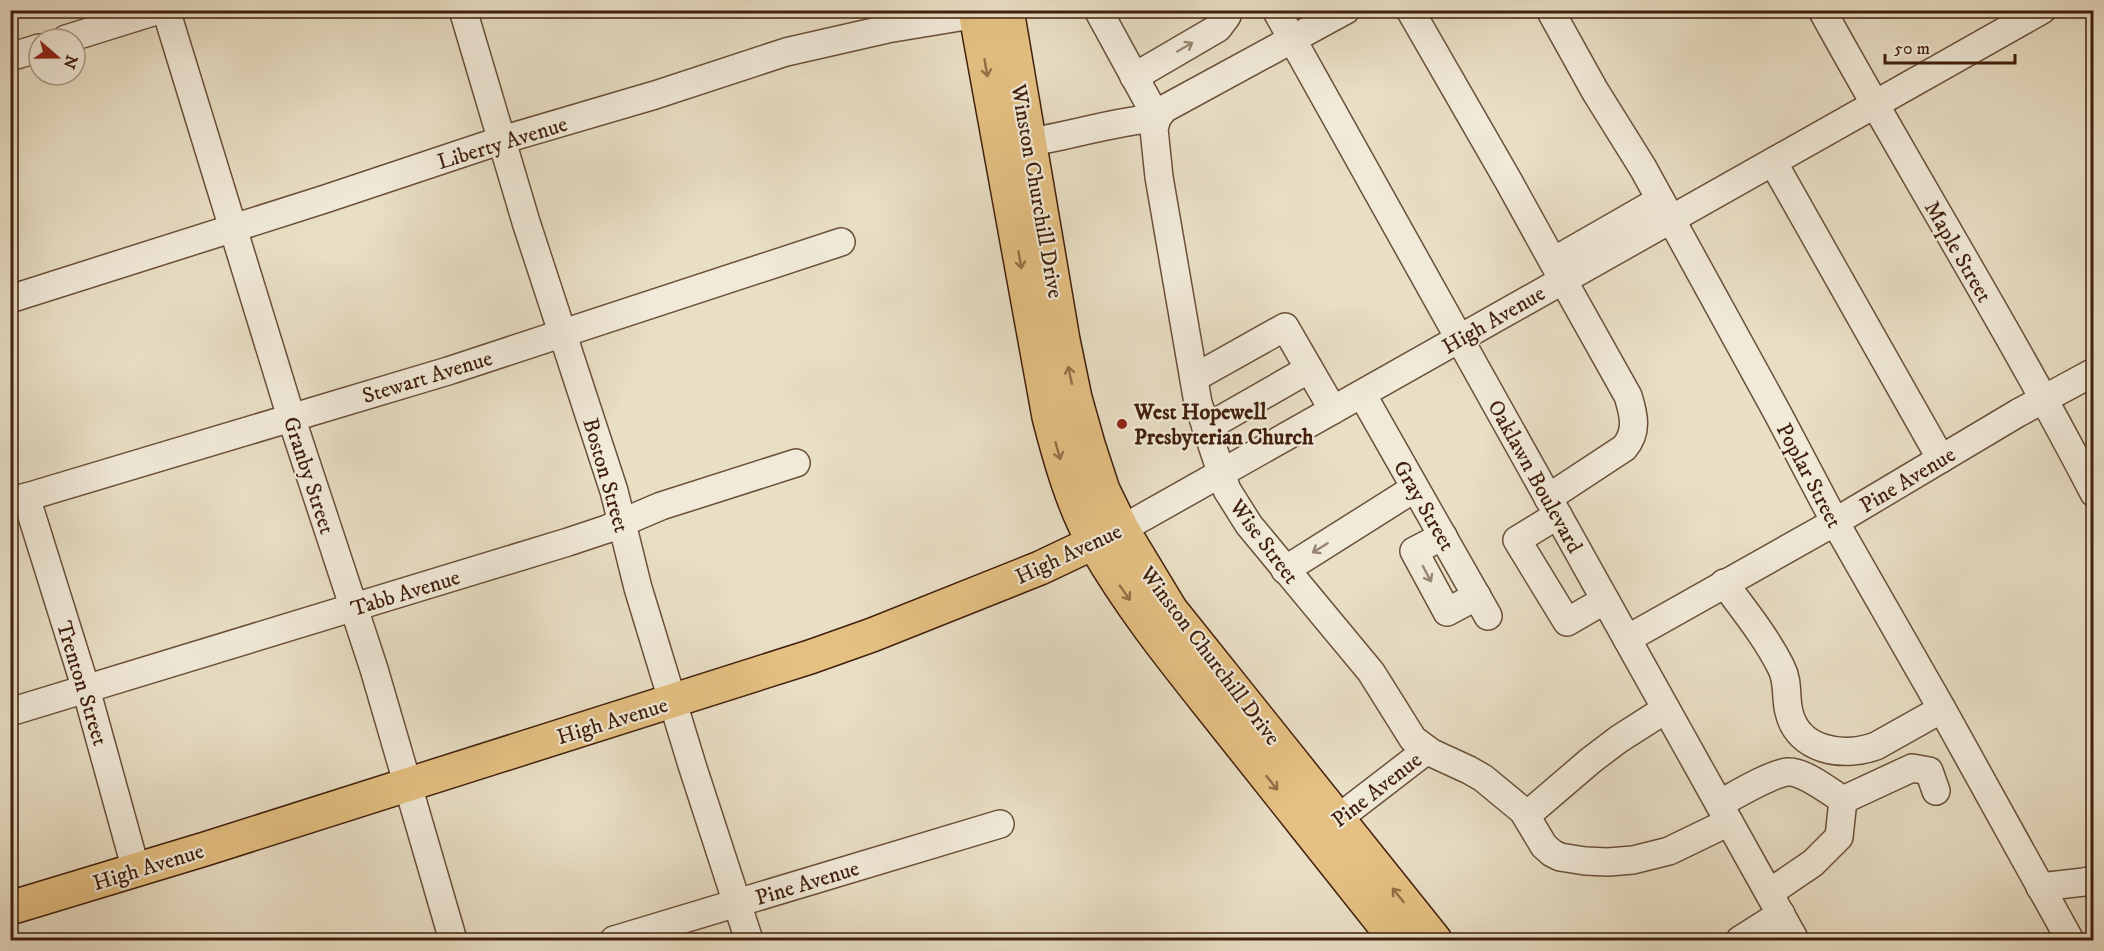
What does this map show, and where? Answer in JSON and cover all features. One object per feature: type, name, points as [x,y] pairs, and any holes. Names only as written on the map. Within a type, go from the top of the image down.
[{"type":"main road","name":"Winston Churchill Drive","points":[[990,11],[1029,142],[1063,340],[1075,398],[1103,490],[1108,536]]},
{"type":"main road","name":"Winston Churchill Drive","points":[[990,11],[1049,417],[1059,455],[1079,511],[1108,536],[1171,610],[1326,828],[1396,940]]},
{"type":"main road","name":"High Avenue","points":[[10,908],[810,657],[872,635],[1040,568],[1108,536]]},
{"type":"main road","name":"Winston Churchill Drive","points":[[1326,828],[1435,940]]},
{"type":"street","points":[[87,32],[159,10]]},
{"type":"street","name":"Granby Street","points":[[166,10],[291,417],[374,669],[453,940]]},
{"type":"street","name":"Boston Street","points":[[463,10],[526,222],[614,491],[638,588],[748,940]]},
{"type":"street","points":[[1098,10],[1157,118]]},
{"type":"street","points":[[1134,77],[1218,28],[1227,16],[1227,10]]},
{"type":"street","name":"Oaklawn Boulevard","points":[[1276,10],[1796,940]]},
{"type":"street","points":[[1029,142],[1133,120],[1157,118],[1164,109],[1346,10]]},
{"type":"street","points":[[1410,10],[1628,396],[1634,414],[1634,428],[1629,443],[1553,507],[1518,540],[1567,622],[1605,600]]},
{"type":"street","name":"Poplar Street","points":[[1550,10],[1665,210],[1835,522],[2070,940]]},
{"type":"street","name":"Maple Street","points":[[1822,10],[1874,105],[2044,399],[2094,493]]},
{"type":"street","points":[[1563,279],[1561,266],[1564,255],[1773,162],[2042,10]]},
{"type":"street","name":"Liberty Avenue","points":[[10,299],[502,140],[656,95],[786,52],[887,29],[990,11]]},
{"type":"street","points":[[10,57],[27,52]]},
{"type":"street","name":"Wise Street","points":[[1157,118],[1154,129],[1159,177],[1198,403],[1227,490],[1249,525],[1371,672],[1409,733],[1427,750]]},
{"type":"street","points":[[1773,162],[1941,459]]},
{"type":"street","name":"Stewart Avenue","points":[[18,499],[448,371],[840,242]]},
{"type":"street","name":"High Avenue","points":[[1108,536],[1563,279]]},
{"type":"street","points":[[1194,378],[1285,327],[1333,410]]},
{"type":"street","points":[[1206,428],[1309,369]]},
{"type":"street","name":"Pine Avenue","points":[[1627,639],[2094,372]]},
{"type":"street","name":"Gray Street","points":[[1362,394],[1483,606]]},
{"type":"street","name":"Tabb Avenue","points":[[10,712],[568,542],[661,506],[796,463]]},
{"type":"street","points":[[1285,570],[1416,488]]},
{"type":"street","name":"Trenton Street","points":[[18,499],[86,689],[136,870]]},
{"type":"street","points":[[1724,583],[1765,639],[1782,669],[1787,686],[1788,710],[1792,724],[1809,743],[1847,753],[1866,750],[1942,709]]},
{"type":"street","points":[[1527,816],[1590,761],[1666,709]]},
{"type":"street","name":"Pine Avenue","points":[[1326,828],[1427,750],[1483,778],[1527,816],[1544,846],[1552,853],[1585,861],[1633,860],[1669,851],[1724,813],[1758,783],[1789,772],[1807,777],[1843,800]]},
{"type":"street","points":[[1740,940],[1839,837],[1843,800],[1912,768],[1929,771],[1936,791]]},
{"type":"street","name":"Pine Avenue","points":[[614,940],[1000,824]]},
{"type":"street","points":[[2040,887],[2094,879]]},
{"type":"place","name":"West Hopewell Presbyterian Church","points":[[1122,424]]}]
